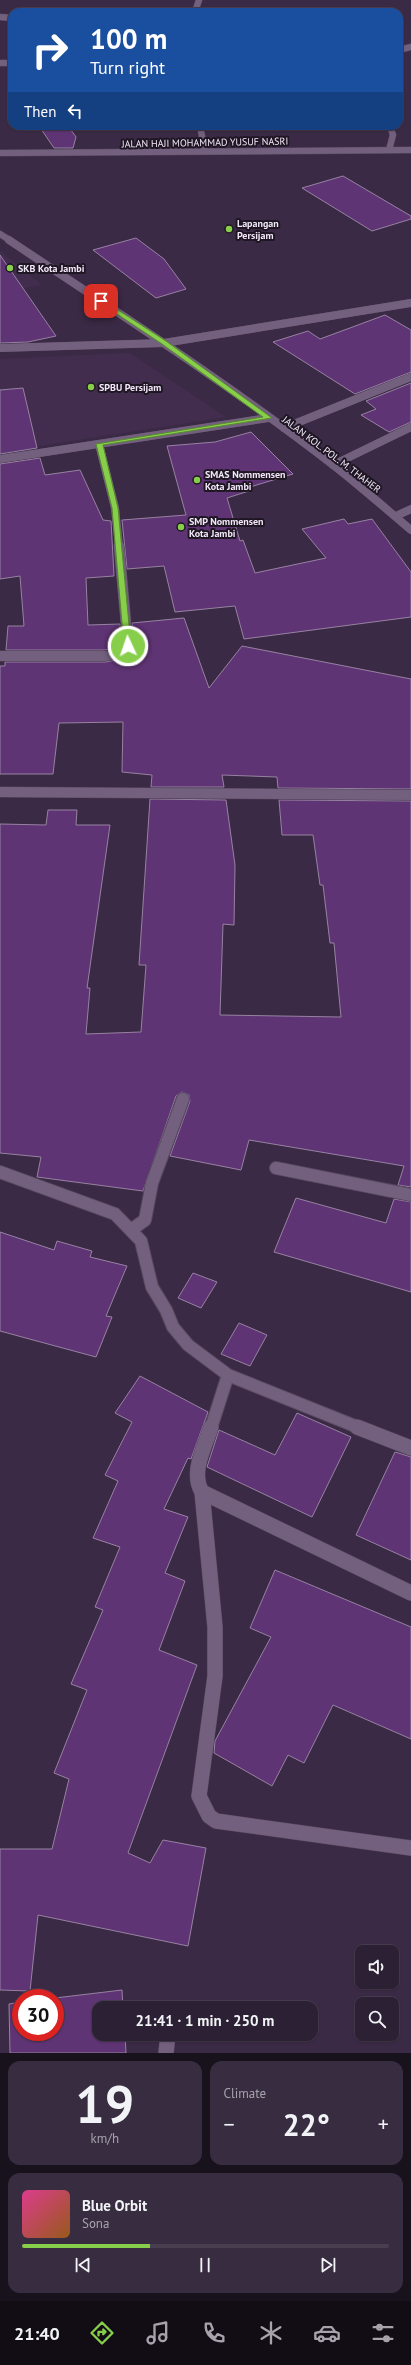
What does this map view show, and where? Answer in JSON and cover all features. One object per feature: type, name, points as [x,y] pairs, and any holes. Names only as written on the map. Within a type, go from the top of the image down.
[{"type":"street","points":[[201,130],[205,151]]},
{"type":"street","points":[[389,150],[393,134],[392,130]]},
{"type":"street","name":"JALAN HAJI MOHAMMAD YUSUF NASRI","points":[[0,153],[411,150]]},
{"type":"street","name":"JALAN KOL. POL. M. THAHER","points":[[0,234],[164,343],[284,428],[333,465],[411,530]]},
{"type":"street","points":[[0,348],[164,343],[411,303]]},
{"type":"street","points":[[284,428],[411,377]]},
{"type":"street","points":[[0,459],[268,418]]},
{"type":"street","points":[[333,465],[411,427]]},
{"type":"street","points":[[0,656],[106,656],[119,653],[128,646],[115,508],[100,444]]},
{"type":"street","points":[[396,516],[411,509]]},
{"type":"street","points":[[0,792],[411,795]]},
{"type":"street","points":[[131,1230],[145,1220],[152,1182],[183,1098]]},
{"type":"street","points":[[276,1168],[411,1194]]},
{"type":"street","points":[[0,1172],[115,1214],[141,1241],[152,1287],[166,1310],[172,1328],[188,1345],[228,1375],[411,1448]]},
{"type":"street","points":[[228,1375],[196,1474],[197,1484],[202,1492],[215,1627],[215,1676],[199,1796],[209,1816],[216,1821],[411,1848]]},
{"type":"street","points":[[202,1492],[411,1593]]},
{"type":"street","points":[[166,2053],[167,2041]]},
{"type":"shaded area","name":"SKB Kota Jambi","points":[[0,251],[42,285],[0,292]]},
{"type":"shaded area","name":"SPBU Persijam","points":[[129,353],[226,417],[7,451],[0,415],[0,359]]},
{"type":"building","points":[[42,130],[71,130],[76,137],[73,148],[54,148]]},
{"type":"building","points":[[343,176],[411,216],[411,219],[372,231],[302,188]]},
{"type":"building","points":[[136,238],[164,259],[186,289],[156,298],[93,250]]},
{"type":"building","points":[[0,255],[56,336],[28,342],[0,343]]},
{"type":"building","points":[[385,315],[411,330],[411,372],[355,394],[273,342],[308,331],[320,339]]},
{"type":"building","points":[[411,383],[411,422],[389,432],[361,415],[376,409],[366,401]]},
{"type":"building","points":[[23,388],[37,448],[0,454],[0,390]]},
{"type":"building","points":[[251,432],[293,474],[250,487],[252,490],[227,498],[240,541],[243,540],[255,573],[326,558],[302,529],[344,519],[348,524],[372,519],[411,572],[411,617],[244,639],[235,606],[175,612],[164,566],[127,569],[122,520],[186,515],[167,446],[215,442]]},
{"type":"building","points":[[40,458],[45,475],[80,470],[103,520],[111,521],[114,576],[86,578],[88,625],[120,624],[121,643],[116,647],[105,650],[6,650],[8,626],[24,626],[20,576],[0,579],[0,464]]},
{"type":"building","points":[[184,618],[209,688],[242,646],[411,679],[411,789],[278,788],[277,777],[222,775],[224,787],[151,787],[152,775],[122,772],[123,722],[59,723],[53,774],[0,774],[0,666],[5,666],[5,662],[106,662],[120,659],[134,648],[132,623]]},
{"type":"building","points":[[150,799],[226,800],[235,865],[234,925],[223,924],[220,1015],[341,1017],[334,943],[330,943],[323,885],[320,885],[313,835],[282,835],[279,800],[411,801],[411,1187],[398,1185],[404,1166],[249,1140],[241,1170],[170,1156],[190,1101],[189,1095],[182,1092],[176,1096],[143,1191],[37,1177],[41,1157],[0,1153],[0,824],[46,825],[48,810],[77,810],[76,825],[110,825],[87,988],[90,988],[86,1034],[141,1032],[146,965],[139,965]]},
{"type":"building","points":[[296,1198],[386,1223],[394,1199],[411,1202],[411,1292],[274,1252]]},
{"type":"building","points":[[0,1232],[54,1250],[57,1241],[92,1251],[90,1257],[127,1266],[106,1316],[112,1317],[96,1357],[0,1331]]},
{"type":"building","points":[[193,1273],[217,1282],[201,1308],[178,1298]]},
{"type":"building","points":[[239,1323],[267,1335],[250,1366],[221,1354]]},
{"type":"building","points":[[140,1376],[208,1412],[191,1459],[188,1458],[164,1509],[188,1517],[165,1573],[185,1581],[159,1650],[197,1665],[128,1853],[150,1863],[163,1840],[206,1848],[188,1946],[38,1915],[30,1989],[0,1990],[0,1849],[52,1849],[69,1779],[54,1773],[87,1690],[71,1684],[103,1610],[95,1607],[120,1547],[93,1538],[118,1481],[105,1475],[132,1422],[115,1413]]},
{"type":"building","points":[[297,1413],[351,1437],[312,1517],[207,1467],[219,1430],[275,1455]]},
{"type":"building","points":[[395,1452],[411,1457],[411,1560],[356,1535]]},
{"type":"building","points":[[275,1570],[411,1627],[411,1739],[333,1705],[304,1763],[288,1755],[272,1786],[214,1753],[215,1741],[271,1637],[250,1628]]},
{"type":"building","points":[[122,1990],[123,2001],[92,2001],[92,2041],[125,2041],[126,2053],[10,2053],[9,2004],[12,2004],[12,2041],[64,2041],[64,1997]]},
{"type":"place","name":"Lapangan Persijam","points":[[229,229]]},
{"type":"place","name":"SKB Kota Jambi","points":[[10,268]]},
{"type":"place","name":"SPBU Persijam","points":[[91,387]]},
{"type":"place","name":"SMAS Nommensen Kota Jambi","points":[[197,480]]},
{"type":"place","name":"SMP Nommensen Kota Jambi","points":[[181,527]]},
{"type":"route","points":[[101,301],[164,343],[184,359],[268,418],[100,444],[115,508],[128,646]]}]
